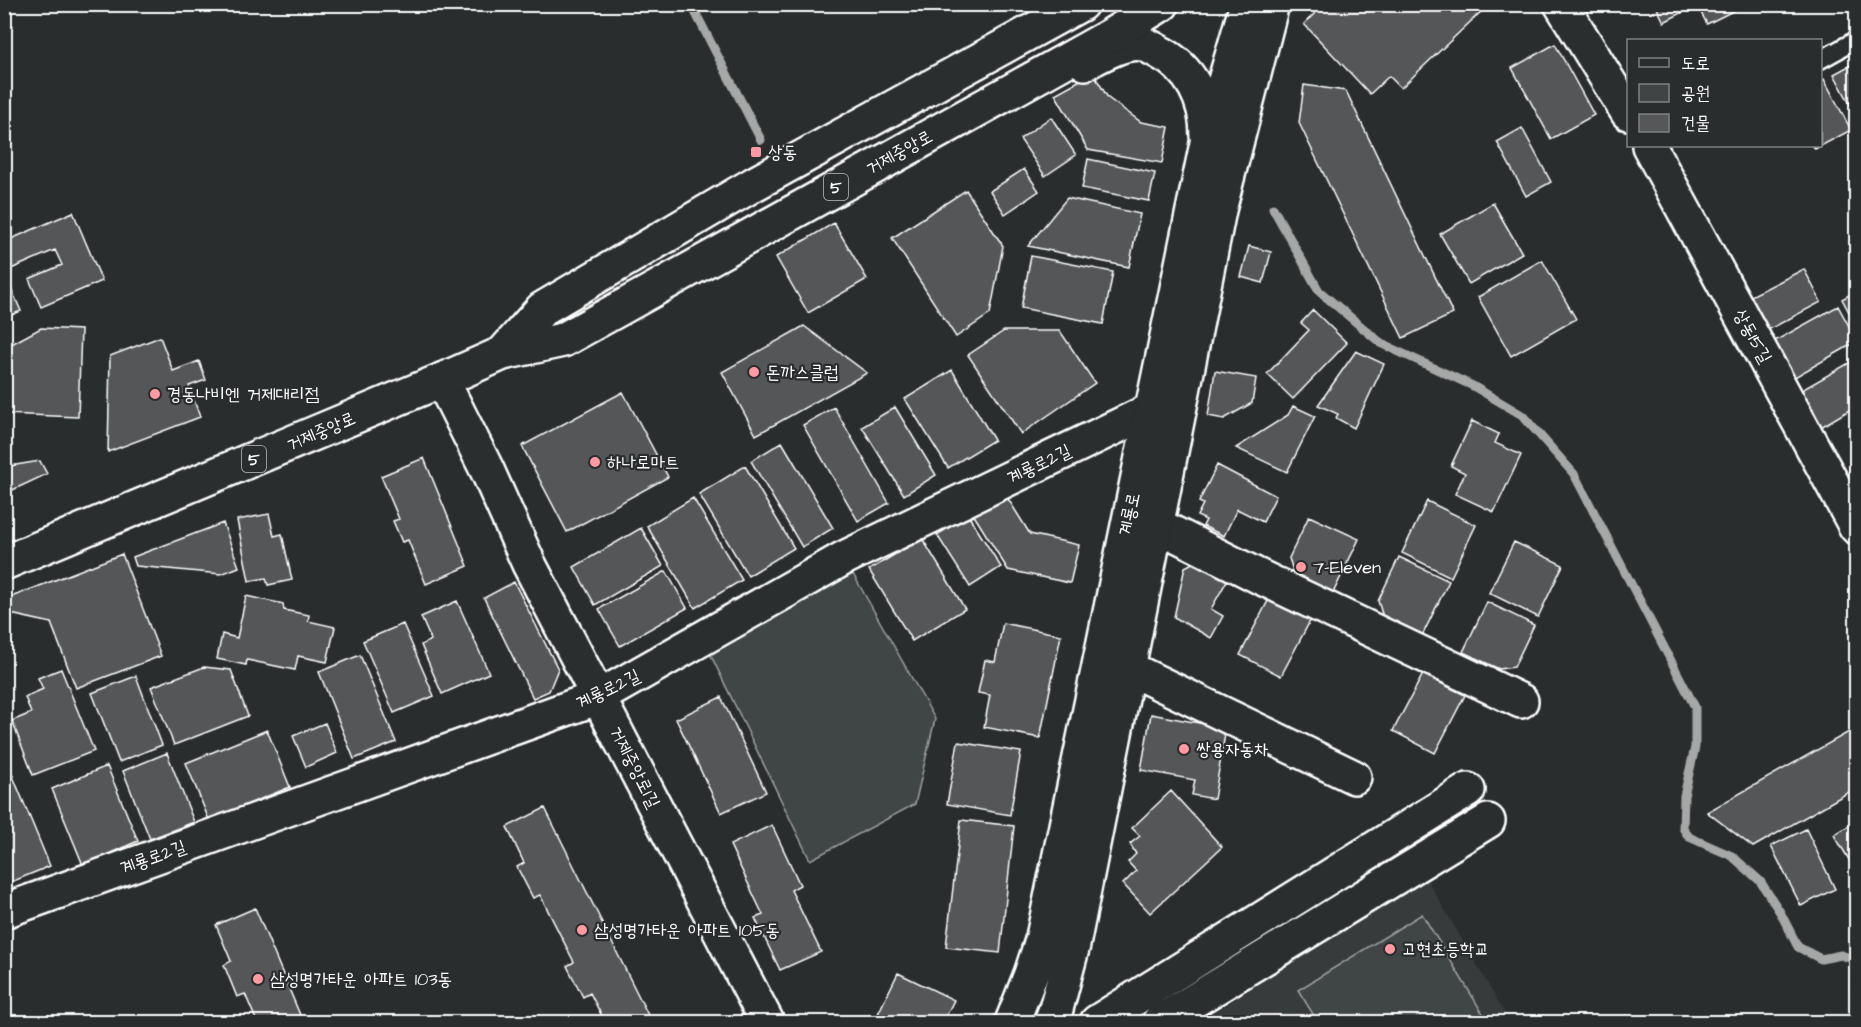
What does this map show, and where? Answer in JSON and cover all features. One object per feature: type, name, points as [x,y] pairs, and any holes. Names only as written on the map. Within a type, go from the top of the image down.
[{"type":"street","name":"거제중앙로","points":[[504,353],[542,309],[754,184],[1081,4]]},
{"type":"street","name":"거제중앙로","points":[[4,563],[504,353],[563,340],[1162,4]]},
{"type":"street","name":"계룡로","points":[[1012,1023],[1031,974],[1042,936],[1207,143],[1247,4]]},
{"type":"street","name":"계룡로","points":[[1051,1023],[1074,945],[1219,210],[1272,4]]},
{"type":"street","points":[[1219,210],[1265,82],[1287,4]]},
{"type":"street","points":[[1561,4],[1627,110]]},
{"type":"street","points":[[1062,62],[1083,64],[1126,45],[1143,44],[1173,59],[1193,81],[1204,105],[1207,120],[1207,143]]},
{"type":"street","name":"상동15길","points":[[1656,148],[1857,527]]},
{"type":"street","name":"거제중앙로1길","points":[[442,380],[487,470],[529,564],[767,1023]]},
{"type":"street","name":"계룡로2길","points":[[4,911],[599,697],[844,558],[1151,410],[1182,399]]},
{"type":"street","points":[[1157,525],[1258,576],[1521,701]]},
{"type":"street","points":[[1128,668],[1354,777]]},
{"type":"street","points":[[1064,982],[1066,996],[1074,1008],[1087,1018],[1099,1021],[1468,790]]},
{"type":"street","points":[[1159,1023],[1488,821]]},
{"type":"lane","points":[[1822,59],[1857,40]]},
{"type":"shaded area","name":"고현초등학교","points":[[1425,876],[1510,1022],[1200,1022]]},
{"type":"green space","points":[[844,558],[935,719],[915,804],[810,860],[703,639]]},
{"type":"green space","points":[[1422,914],[1488,1022],[1318,1022],[1298,990]]},
{"type":"building","points":[[1324,4],[1489,4],[1401,88],[1389,76],[1370,94],[1304,24]]},
{"type":"building","points":[[1655,4],[1745,5],[1707,24],[1697,5],[1664,22]]},
{"type":"building","points":[[1555,44],[1594,115],[1551,139],[1512,68]]},
{"type":"building","points":[[1856,62],[1856,115],[1834,74]]},
{"type":"building","points":[[1093,73],[1108,98],[1141,122],[1169,127],[1162,163],[1088,150],[1055,94]]},
{"type":"building","points":[[1824,79],[1851,130],[1822,145],[1822,80]]},
{"type":"building","points":[[1304,85],[1346,91],[1453,314],[1403,338],[1299,123]]},
{"type":"building","points":[[1051,117],[1076,155],[1045,176],[1020,139]]},
{"type":"building","points":[[1522,128],[1551,182],[1526,196],[1497,142]]},
{"type":"building","points":[[1088,159],[1155,173],[1149,201],[1082,188]]},
{"type":"building","points":[[1024,169],[1039,191],[1005,214],[990,191]]},
{"type":"building","points":[[966,190],[1003,246],[990,314],[956,337],[892,238]]},
{"type":"building","points":[[1067,198],[1140,214],[1129,267],[1028,246]]},
{"type":"building","points":[[1493,203],[1522,253],[1469,284],[1440,234]]},
{"type":"building","points":[[73,212],[102,281],[41,307],[29,279],[62,265],[55,250],[4,272],[4,242]]},
{"type":"building","points":[[834,223],[867,279],[808,313],[776,257]]},
{"type":"building","points":[[1249,246],[1271,252],[1263,283],[1241,277]]},
{"type":"building","points":[[1031,256],[1113,272],[1103,324],[1021,308]]},
{"type":"building","points":[[1542,260],[1576,319],[1511,356],[1478,297]]},
{"type":"building","points":[[1804,269],[1821,302],[1766,331],[1749,297]]},
{"type":"building","points":[[4,272],[21,311],[4,318]]},
{"type":"building","points":[[1856,291],[1856,325],[1842,299]]},
{"type":"building","points":[[1838,306],[1856,342],[1793,378],[1773,342]]},
{"type":"building","points":[[1313,310],[1347,343],[1293,399],[1267,374],[1309,330],[1301,323]]},
{"type":"building","points":[[804,326],[867,373],[756,435],[722,372]]},
{"type":"building","points":[[41,328],[81,330],[78,417],[4,414],[4,348]]},
{"type":"building","points":[[1004,331],[1060,331],[1095,383],[1021,434],[968,355]]},
{"type":"building","points":[[160,337],[173,371],[199,361],[206,380],[189,386],[200,417],[108,452],[110,356]]},
{"type":"building","points":[[1356,351],[1384,364],[1354,428],[1336,418],[1338,414],[1318,405]]},
{"type":"building","points":[[1856,359],[1856,406],[1821,427],[1800,391]]},
{"type":"building","points":[[952,370],[994,440],[948,468],[905,399]]},
{"type":"building","points":[[1215,371],[1256,378],[1252,403],[1224,419],[1208,416]]},
{"type":"building","name":"하나로마트","points":[[623,392],[668,477],[567,532],[522,446]]},
{"type":"building","points":[[1293,406],[1315,416],[1287,472],[1236,448],[1288,415]]},
{"type":"building","points":[[834,407],[889,503],[858,521],[803,425]]},
{"type":"building","points":[[895,407],[936,475],[904,495],[862,427]]},
{"type":"building","points":[[1472,421],[1499,434],[1495,443],[1521,455],[1494,512],[1455,494],[1465,473],[1451,466]]},
{"type":"building","points":[[782,442],[833,528],[802,547],[751,461]]},
{"type":"building","points":[[424,458],[468,566],[426,584],[408,540],[402,542],[393,521],[399,519],[381,476]]},
{"type":"building","points":[[40,461],[47,474],[4,494],[4,467]]},
{"type":"building","points":[[1217,465],[1276,496],[1263,522],[1237,509],[1224,536],[1203,526],[1206,520],[1197,516],[1203,504],[1199,502]]},
{"type":"building","points":[[745,466],[794,548],[748,576],[699,494]]},
{"type":"building","points":[[1002,489],[1030,534],[1079,545],[1070,583],[1008,570],[970,509]]},
{"type":"building","points":[[693,498],[742,580],[695,608],[647,526]]},
{"type":"building","points":[[1427,501],[1476,525],[1451,577],[1402,553]]},
{"type":"building","points":[[269,514],[274,536],[282,534],[292,580],[268,585],[266,578],[249,581],[237,520]]},
{"type":"building","points":[[968,515],[1001,567],[970,587],[937,535]]},
{"type":"building","points":[[1309,516],[1359,539],[1333,593],[1294,574],[1289,558]]},
{"type":"building","points":[[223,523],[239,567],[221,574],[136,566],[133,557]]},
{"type":"building","points":[[641,528],[663,566],[595,605],[574,567]]},
{"type":"building","points":[[922,538],[965,609],[912,641],[869,570]]},
{"type":"building","points":[[1514,542],[1563,565],[1538,617],[1489,593]]},
{"type":"building","points":[[122,554],[161,656],[76,688],[51,623],[11,614],[6,599]]},
{"type":"building","points":[[1399,557],[1449,581],[1422,636],[1383,617],[1378,601]]},
{"type":"building","points":[[1198,560],[1229,577],[1211,609],[1223,616],[1211,638],[1174,617],[1185,567]]},
{"type":"building","points":[[666,571],[687,608],[620,646],[599,609]]},
{"type":"building","points":[[514,582],[558,669],[549,691],[533,698],[484,598]]},
{"type":"building","points":[[246,596],[283,604],[284,610],[309,615],[308,621],[335,627],[327,662],[298,656],[295,670],[247,660],[246,665],[217,659],[222,634],[237,638]]},
{"type":"building","points":[[1270,597],[1311,619],[1281,676],[1240,655]]},
{"type":"building","points":[[457,601],[489,673],[442,694],[421,645],[431,640],[421,617]]},
{"type":"building","points":[[1487,602],[1534,625],[1514,667],[1499,669],[1463,652]]},
{"type":"building","points":[[1003,623],[1061,635],[1040,738],[984,727],[990,695],[978,693],[985,660],[995,662]]},
{"type":"building","points":[[403,624],[434,696],[394,713],[363,641]]},
{"type":"building","points":[[360,655],[396,742],[354,759],[319,672]]},
{"type":"building","points":[[204,667],[231,670],[248,716],[174,745],[151,687]]},
{"type":"building","points":[[61,669],[94,751],[33,775],[12,721],[31,713],[25,697],[43,689],[38,678]]},
{"type":"building","points":[[1423,674],[1465,695],[1435,753],[1393,731]]},
{"type":"building","points":[[136,676],[162,745],[119,762],[92,693]]},
{"type":"building","points":[[721,697],[766,792],[721,813],[676,719]]},
{"type":"building","name":"쌍용자동차","points":[[1151,714],[1226,728],[1214,799],[1192,795],[1195,780],[1141,770]]},
{"type":"building","points":[[325,723],[337,753],[306,767],[293,736]]},
{"type":"building","points":[[1856,728],[1856,788],[1753,847],[1707,812]]},
{"type":"building","points":[[267,730],[290,787],[209,820],[186,763]]},
{"type":"building","points":[[958,742],[1021,752],[1010,815],[947,804]]},
{"type":"building","points":[[167,753],[194,822],[150,839],[123,771]]},
{"type":"building","points":[[107,766],[138,841],[83,865],[52,789]]},
{"type":"building","points":[[12,774],[50,866],[4,885],[4,777]]},
{"type":"building","points":[[1171,791],[1222,847],[1150,913],[1123,884],[1136,871],[1128,862],[1136,854],[1130,844],[1140,836],[1132,828]]},
{"type":"building","name":"삼성명가타운 아파트 105동","points":[[545,808],[650,1019],[642,1022],[605,1022],[590,993],[583,997],[567,966],[574,962],[540,895],[533,898],[517,867],[524,863],[507,827]]},
{"type":"building","points":[[961,820],[1014,826],[1000,953],[946,947]]},
{"type":"building","points":[[1856,821],[1856,871],[1834,835]]},
{"type":"building","points":[[772,825],[800,885],[791,890],[821,952],[780,970],[755,918],[763,915],[730,845]]},
{"type":"building","points":[[1806,829],[1835,889],[1801,906],[1771,846]]},
{"type":"building","name":"삼성명가타운 아파트 103동","points":[[255,908],[303,1022],[257,1022],[245,994],[237,997],[224,965],[231,961],[216,925]]},
{"type":"building","points":[[898,973],[954,1000],[943,1022],[874,1022]]},
{"type":"waterway","points":[[691,4],[761,140]]},
{"type":"waterway","points":[[1273,208],[1319,291],[1382,344],[1473,386],[1522,415],[1574,474],[1695,707],[1695,747],[1684,796],[1683,828],[1689,837],[1732,856],[1760,881],[1780,912],[1798,947],[1821,959],[1841,955],[1856,960]]},
{"type":"waterway","points":[[1856,976],[1853,988],[1856,1001]]},
{"type":"place","name":"상동","points":[[756,152]]},
{"type":"place","name":"돈까스클럽","points":[[754,372]]},
{"type":"place","name":"경동나비엔 거제대리점","points":[[155,394]]},
{"type":"place","name":"하나로마트","points":[[595,462]]},
{"type":"place","name":"7-Eleven","points":[[1301,567]]},
{"type":"place","name":"쌍용자동차","points":[[1184,749]]},
{"type":"place","name":"삼성명가타운 아파트 105동","points":[[582,930]]},
{"type":"place","name":"고현초등학교","points":[[1390,949]]},
{"type":"place","name":"삼성명가타운 아파트 103동","points":[[258,979]]}]
